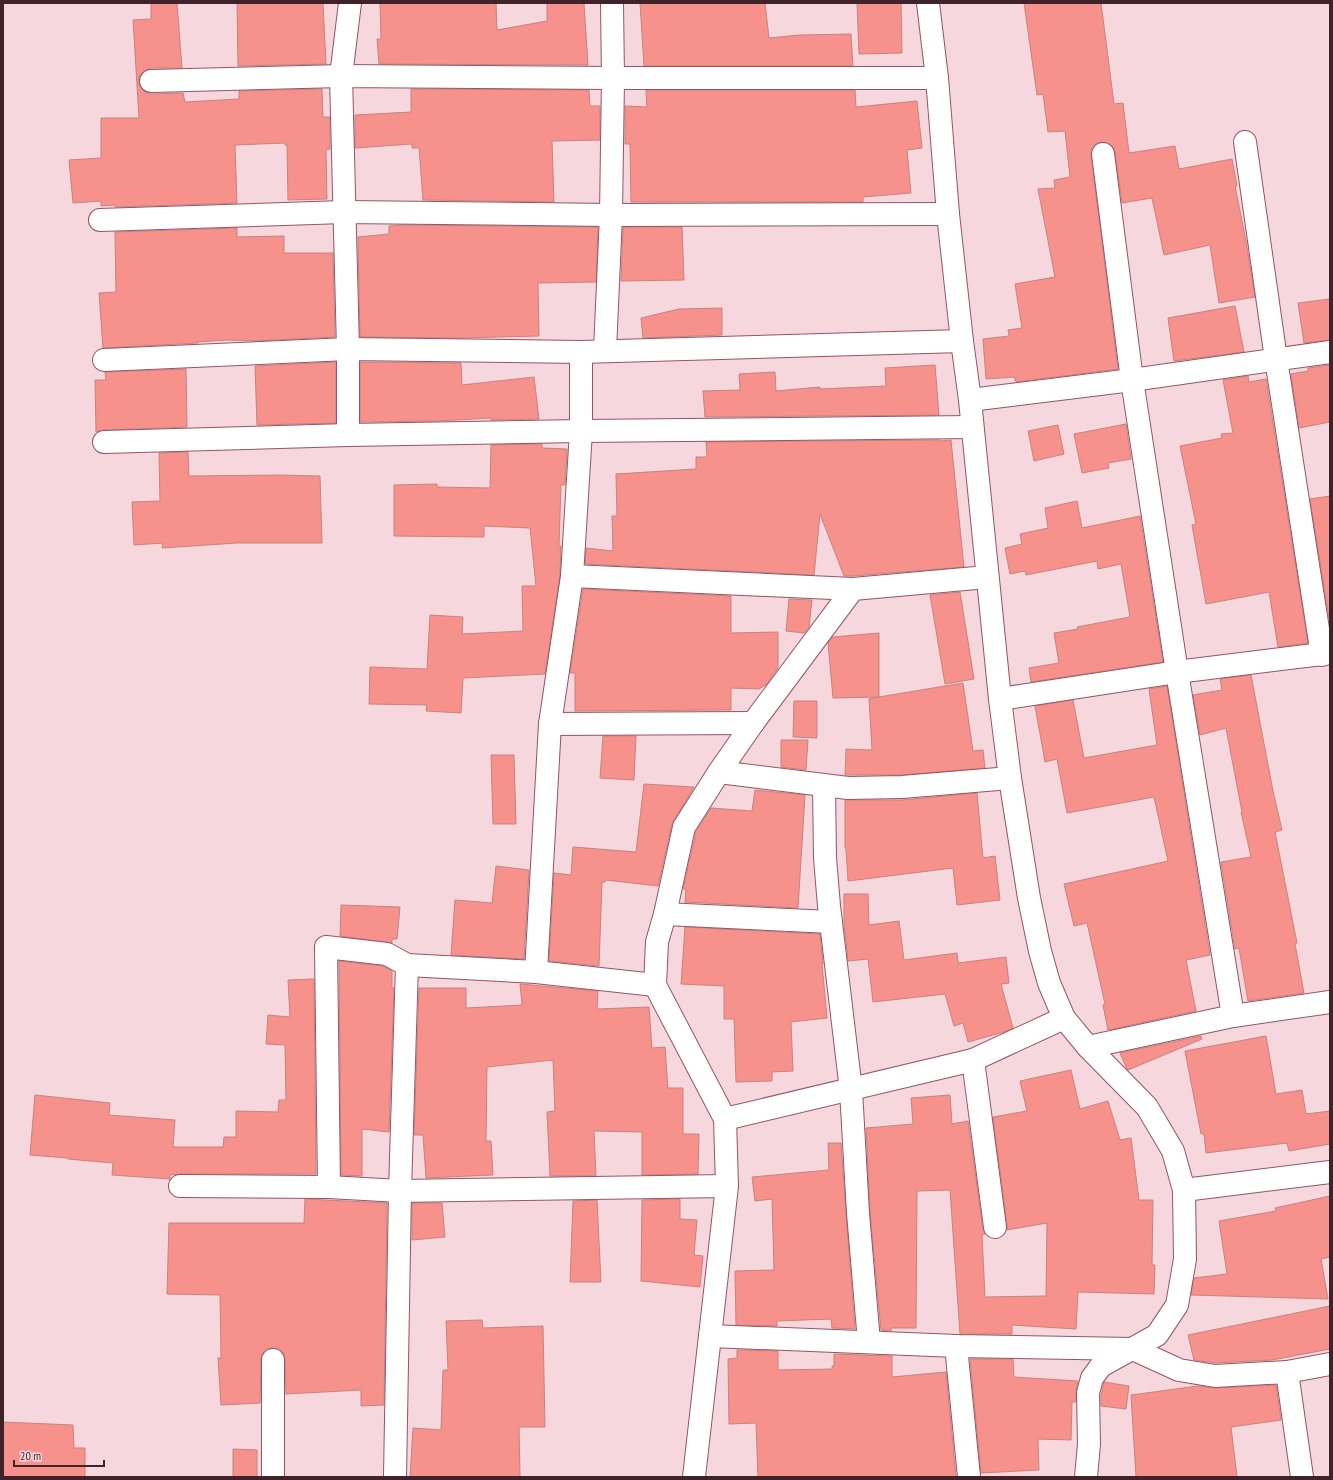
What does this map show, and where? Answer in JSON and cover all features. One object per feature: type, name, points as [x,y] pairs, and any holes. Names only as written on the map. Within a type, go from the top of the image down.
[{"type":"street","points":[[348,435],[348,349],[341,76],[350,3]]},
{"type":"street","points":[[605,351],[611,215],[613,78],[612,3]]},
{"type":"street","points":[[928,3],[937,78],[948,214],[970,400],[1000,699],[1010,778],[1029,898],[1040,951],[1049,983],[1064,1018],[1088,1047],[1147,1107],[1173,1151],[1184,1190],[1185,1259],[1177,1305],[1157,1335],[1101,1366],[1092,1378],[1088,1393],[1089,1444],[1086,1477]]},
{"type":"street","points":[[151,81],[341,76],[937,78]]},
{"type":"street","points":[[1000,699],[1177,672],[1326,654],[1276,359],[1245,142]]},
{"type":"street","points":[[1103,154],[1132,380],[1177,672],[1233,1016]]},
{"type":"street","points":[[100,220],[344,212],[611,215],[948,214]]},
{"type":"street","points":[[104,360],[348,349],[581,352],[962,341]]},
{"type":"street","points":[[536,972],[550,724],[572,576],[581,431],[581,352]]},
{"type":"street","points":[[970,400],[1132,380],[1330,352]]},
{"type":"street","points":[[104,442],[348,435],[972,427]]},
{"type":"street","points":[[572,576],[853,589],[987,577]]},
{"type":"street","points":[[694,1477],[727,1186],[725,1119],[655,985],[657,942],[665,914],[684,827],[719,772],[753,723],[853,589]]},
{"type":"street","points":[[550,724],[753,723]]},
{"type":"street","points":[[719,772],[848,788],[902,787],[1010,778]]},
{"type":"street","points":[[824,786],[825,858],[851,1090],[858,1213],[869,1342]]},
{"type":"street","points":[[665,914],[831,922]]},
{"type":"street","points":[[329,1187],[326,947],[387,954],[407,964],[536,972],[655,985]]},
{"type":"street","points":[[395,1477],[400,1191],[407,964]]},
{"type":"street","points":[[1088,1047],[1233,1016],[1330,1002]]},
{"type":"street","points":[[725,1119],[973,1060],[1064,1018]]},
{"type":"street","points":[[973,1060],[995,1227]]},
{"type":"street","points":[[1184,1190],[1330,1172]]},
{"type":"street","points":[[180,1186],[329,1187],[400,1191],[727,1186]]},
{"type":"street","points":[[710,1336],[956,1346],[1133,1349],[1179,1370],[1214,1376],[1287,1372],[1330,1364]]},
{"type":"street","points":[[956,1346],[969,1477]]},
{"type":"street","points":[[273,1477],[274,1360]]},
{"type":"street","points":[[1287,1372],[1302,1477]]},
{"type":"building","points":[[151,3],[177,3],[182,68],[151,68],[144,71],[140,75],[139,82],[141,88],[145,92],[151,94],[183,93],[185,102],[239,99],[239,91],[322,89],[323,117],[330,117],[330,149],[326,150],[327,199],[288,200],[287,145],[285,145],[285,143],[235,145],[237,203],[115,207],[115,205],[101,206],[101,201],[73,203],[69,160],[101,158],[101,118],[139,118],[133,20],[151,19]]},
{"type":"building","points":[[237,3],[323,3],[326,64],[238,66]]},
{"type":"building","points":[[380,3],[496,3],[497,30],[547,21],[547,3],[584,3],[588,65],[379,64],[377,39],[381,39]]},
{"type":"building","points":[[640,3],[765,3],[769,38],[799,35],[851,34],[853,66],[644,66]]},
{"type":"building","points":[[857,3],[901,3],[902,53],[859,54]]},
{"type":"building","points":[[1024,3],[1101,3],[1114,104],[1123,103],[1129,153],[1175,146],[1179,169],[1232,159],[1237,186],[1235,186],[1255,297],[1219,303],[1210,245],[1164,255],[1152,198],[1122,203],[1115,152],[1113,147],[1108,143],[1101,142],[1096,144],[1092,149],[1091,156],[1118,369],[1016,382],[1014,377],[986,379],[983,339],[1009,336],[1008,330],[1022,328],[1015,284],[1055,277],[1038,189],[1055,188],[1054,180],[1070,177],[1065,131],[1048,132],[1043,94],[1037,95]]},
{"type":"building","points":[[411,89],[589,90],[590,106],[600,106],[600,140],[552,141],[554,202],[423,200],[419,148],[412,148],[412,144],[355,148],[355,115],[411,112]]},
{"type":"building","points":[[646,90],[855,90],[856,107],[917,101],[922,148],[907,150],[911,193],[863,197],[863,202],[631,202],[630,144],[625,144],[625,106],[647,107]]},
{"type":"building","points":[[389,226],[598,227],[596,282],[538,283],[539,336],[459,338],[360,337],[358,237],[389,234]]},
{"type":"building","points":[[623,227],[682,227],[684,280],[621,281]]},
{"type":"building","points":[[237,228],[237,237],[284,236],[284,253],[333,253],[335,337],[254,341],[227,340],[103,348],[99,293],[116,292],[115,232]]},
{"type":"building","points":[[1330,299],[1330,340],[1304,343],[1298,303]]},
{"type":"building","points":[[1235,306],[1244,352],[1174,361],[1168,318]]},
{"type":"building","points":[[722,308],[722,335],[643,338],[641,318],[679,309]]},
{"type":"building","points":[[336,362],[336,423],[257,425],[255,366]]},
{"type":"building","points":[[360,362],[461,363],[462,385],[534,377],[539,419],[491,420],[491,418],[438,421],[360,422]]},
{"type":"building","points":[[935,365],[939,415],[705,417],[703,391],[740,390],[739,374],[775,372],[776,391],[820,387],[820,389],[886,386],[885,368]]},
{"type":"building","points":[[1330,365],[1330,422],[1299,428],[1291,374],[1308,371],[1308,368]]},
{"type":"building","points":[[186,369],[187,427],[104,430],[96,432],[95,380],[106,380],[105,372]]},
{"type":"building","points":[[1248,376],[1249,382],[1266,379],[1308,643],[1278,647],[1269,592],[1206,604],[1192,525],[1196,524],[1180,446],[1222,438],[1221,434],[1233,433],[1223,380]]},
{"type":"building","points":[[1126,424],[1131,459],[1108,463],[1109,468],[1082,473],[1074,434]]},
{"type":"building","points":[[1058,425],[1064,454],[1034,461],[1028,431]]},
{"type":"building","points":[[951,440],[964,567],[844,576],[820,514],[814,575],[585,564],[586,548],[613,551],[612,516],[617,516],[616,474],[696,469],[696,457],[707,457],[706,442]]},
{"type":"building","points":[[542,444],[542,448],[567,449],[565,485],[561,485],[559,546],[561,546],[560,575],[545,674],[463,678],[461,713],[426,711],[427,705],[369,704],[370,667],[427,669],[430,615],[463,617],[462,634],[523,631],[522,586],[536,586],[530,528],[484,526],[484,537],[394,536],[394,485],[437,484],[437,487],[490,488],[491,445]]},
{"type":"building","points":[[188,452],[189,476],[320,476],[322,543],[237,543],[162,548],[163,543],[134,545],[132,502],[160,501],[159,453]]},
{"type":"building","points":[[1330,496],[1330,625],[1310,499]]},
{"type":"building","points":[[1077,501],[1082,528],[1140,516],[1163,662],[1031,682],[1029,668],[1059,663],[1054,633],[1130,617],[1121,564],[1098,569],[1097,561],[1026,575],[1025,571],[1010,574],[1005,548],[1022,544],[1020,534],[1048,528],[1045,508]]},
{"type":"building","points":[[583,589],[731,596],[731,633],[778,632],[778,668],[766,685],[759,689],[731,688],[731,710],[575,711],[575,673],[570,673]]},
{"type":"building","points":[[960,592],[974,679],[945,684],[930,595]]},
{"type":"building","points":[[789,599],[812,600],[809,627],[804,633],[786,631]]},
{"type":"building","points":[[879,633],[879,697],[833,698],[828,643],[833,637]]},
{"type":"building","points":[[1251,675],[1282,830],[1275,832],[1297,943],[1295,944],[1304,993],[1248,1001],[1239,948],[1235,949],[1221,862],[1251,857],[1241,812],[1226,728],[1200,735],[1193,695],[1222,690],[1220,679]]},
{"type":"building","points":[[963,683],[973,751],[983,750],[985,768],[901,775],[845,775],[846,749],[872,749],[869,699]]},
{"type":"building","points":[[1167,686],[1210,955],[1186,960],[1196,1011],[1108,1030],[1103,1005],[1105,1004],[1087,923],[1074,926],[1064,884],[1168,861],[1154,797],[1067,813],[1057,759],[1045,762],[1035,706],[1073,700],[1084,758],[1157,745],[1149,689]]},
{"type":"building","points":[[794,701],[817,701],[817,738],[793,737]]},
{"type":"building","points":[[603,736],[636,736],[634,780],[600,778]]},
{"type":"building","points":[[781,740],[808,740],[806,770],[781,767]]},
{"type":"building","points":[[491,755],[514,755],[516,824],[493,824]]},
{"type":"building","points":[[644,784],[694,787],[672,824],[658,886],[606,880],[605,882],[602,882],[599,966],[549,961],[554,873],[571,875],[573,847],[636,852]]},
{"type":"building","points":[[755,790],[805,795],[798,908],[685,902],[686,889],[683,889],[696,832],[711,808],[752,811]]},
{"type":"building","points":[[977,793],[983,858],[995,856],[1000,900],[957,905],[953,868],[848,881],[845,848],[845,800],[902,800]]},
{"type":"building","points":[[496,866],[529,870],[524,959],[451,955],[455,900],[492,903]]},
{"type":"building","points":[[844,894],[868,894],[869,925],[899,921],[904,960],[957,953],[958,963],[1006,957],[1009,983],[1001,984],[1013,1028],[968,1042],[963,1023],[954,1026],[945,994],[873,1002],[868,959],[848,961],[844,923]]},
{"type":"building","points":[[341,905],[400,907],[397,939],[392,939],[392,943],[340,936]]},
{"type":"building","points":[[685,927],[820,934],[827,1018],[791,1022],[793,1071],[772,1072],[772,1081],[736,1082],[734,1019],[724,1019],[724,986],[681,984]]},
{"type":"building","points":[[339,961],[383,966],[392,971],[392,988],[394,988],[389,1132],[362,1129],[362,1176],[341,1175]]},
{"type":"building","points":[[314,979],[316,1174],[180,1174],[170,1175],[170,1179],[112,1175],[113,1163],[30,1155],[35,1095],[110,1103],[109,1115],[175,1120],[173,1147],[223,1147],[224,1137],[236,1137],[236,1111],[278,1112],[279,1100],[286,1100],[285,1045],[266,1044],[268,1015],[290,1017],[288,980]]},
{"type":"building","points":[[520,984],[598,991],[597,1009],[649,1007],[652,1048],[665,1047],[668,1088],[683,1088],[683,1134],[699,1134],[698,1174],[642,1175],[642,1132],[594,1131],[596,1176],[550,1176],[547,1112],[555,1111],[553,1060],[487,1067],[486,1141],[491,1141],[493,1175],[426,1178],[423,1135],[414,1135],[419,988],[466,988],[466,1008],[522,1005]]},
{"type":"building","points":[[1201,1036],[1202,1039],[1128,1070],[1120,1053]]},
{"type":"building","points":[[1266,1036],[1276,1094],[1302,1090],[1306,1114],[1330,1111],[1330,1144],[1289,1151],[1287,1143],[1206,1153],[1204,1134],[1201,1134],[1185,1051]]},
{"type":"building","points":[[1071,1070],[1080,1109],[1108,1101],[1120,1140],[1131,1138],[1139,1200],[1153,1200],[1152,1265],[1155,1265],[1154,1294],[1078,1292],[1076,1329],[1012,1325],[1012,1334],[960,1334],[950,1190],[917,1191],[916,1328],[891,1328],[891,1331],[881,1330],[870,1212],[866,1128],[913,1124],[911,1098],[950,1095],[952,1124],[968,1121],[983,1229],[985,1234],[982,1235],[985,1297],[1046,1296],[1047,1223],[1007,1230],[993,1117],[1027,1111],[1020,1081]]},
{"type":"building","points":[[828,1143],[841,1143],[855,1329],[832,1328],[831,1319],[777,1321],[777,1326],[736,1325],[735,1271],[774,1270],[772,1199],[755,1201],[752,1177],[829,1170]]},
{"type":"building","points":[[1330,1196],[1330,1257],[1321,1259],[1328,1299],[1191,1295],[1194,1278],[1227,1274],[1219,1221],[1276,1211],[1275,1208]]},
{"type":"building","points":[[305,1199],[387,1203],[384,1405],[361,1406],[361,1390],[286,1394],[284,1354],[280,1349],[273,1348],[266,1349],[262,1354],[260,1403],[221,1405],[218,1358],[221,1358],[220,1295],[167,1294],[169,1223],[304,1223]]},
{"type":"building","points":[[680,1199],[680,1219],[697,1220],[694,1255],[703,1256],[700,1287],[641,1281],[642,1200]]},
{"type":"building","points":[[597,1200],[601,1282],[570,1282],[573,1201]]},
{"type":"building","points":[[412,1203],[442,1203],[445,1237],[412,1240]]},
{"type":"building","points":[[1330,1306],[1330,1349],[1272,1360],[1216,1363],[1194,1360],[1188,1335]]},
{"type":"building","points":[[482,1320],[483,1328],[543,1326],[545,1427],[519,1427],[520,1477],[410,1477],[413,1428],[441,1430],[443,1370],[448,1370],[446,1321]]},
{"type":"building","points":[[737,1350],[778,1351],[778,1370],[832,1369],[832,1366],[834,1366],[834,1354],[892,1356],[892,1377],[946,1372],[956,1477],[758,1477],[756,1423],[729,1424],[728,1359],[737,1358]]},
{"type":"building","points":[[970,1359],[1013,1359],[1014,1377],[1078,1381],[1076,1402],[1072,1402],[1071,1440],[1038,1439],[1039,1470],[981,1473]]},
{"type":"building","points":[[1104,1382],[1129,1386],[1126,1409],[1101,1406],[1101,1395]]},
{"type":"building","points":[[1276,1385],[1281,1420],[1231,1427],[1237,1477],[1136,1477],[1131,1395],[1198,1386],[1216,1388]]},
{"type":"building","points":[[3,1422],[73,1425],[74,1448],[85,1448],[85,1477],[3,1477]]},
{"type":"building","points":[[233,1449],[257,1450],[257,1477],[233,1477]]}]
